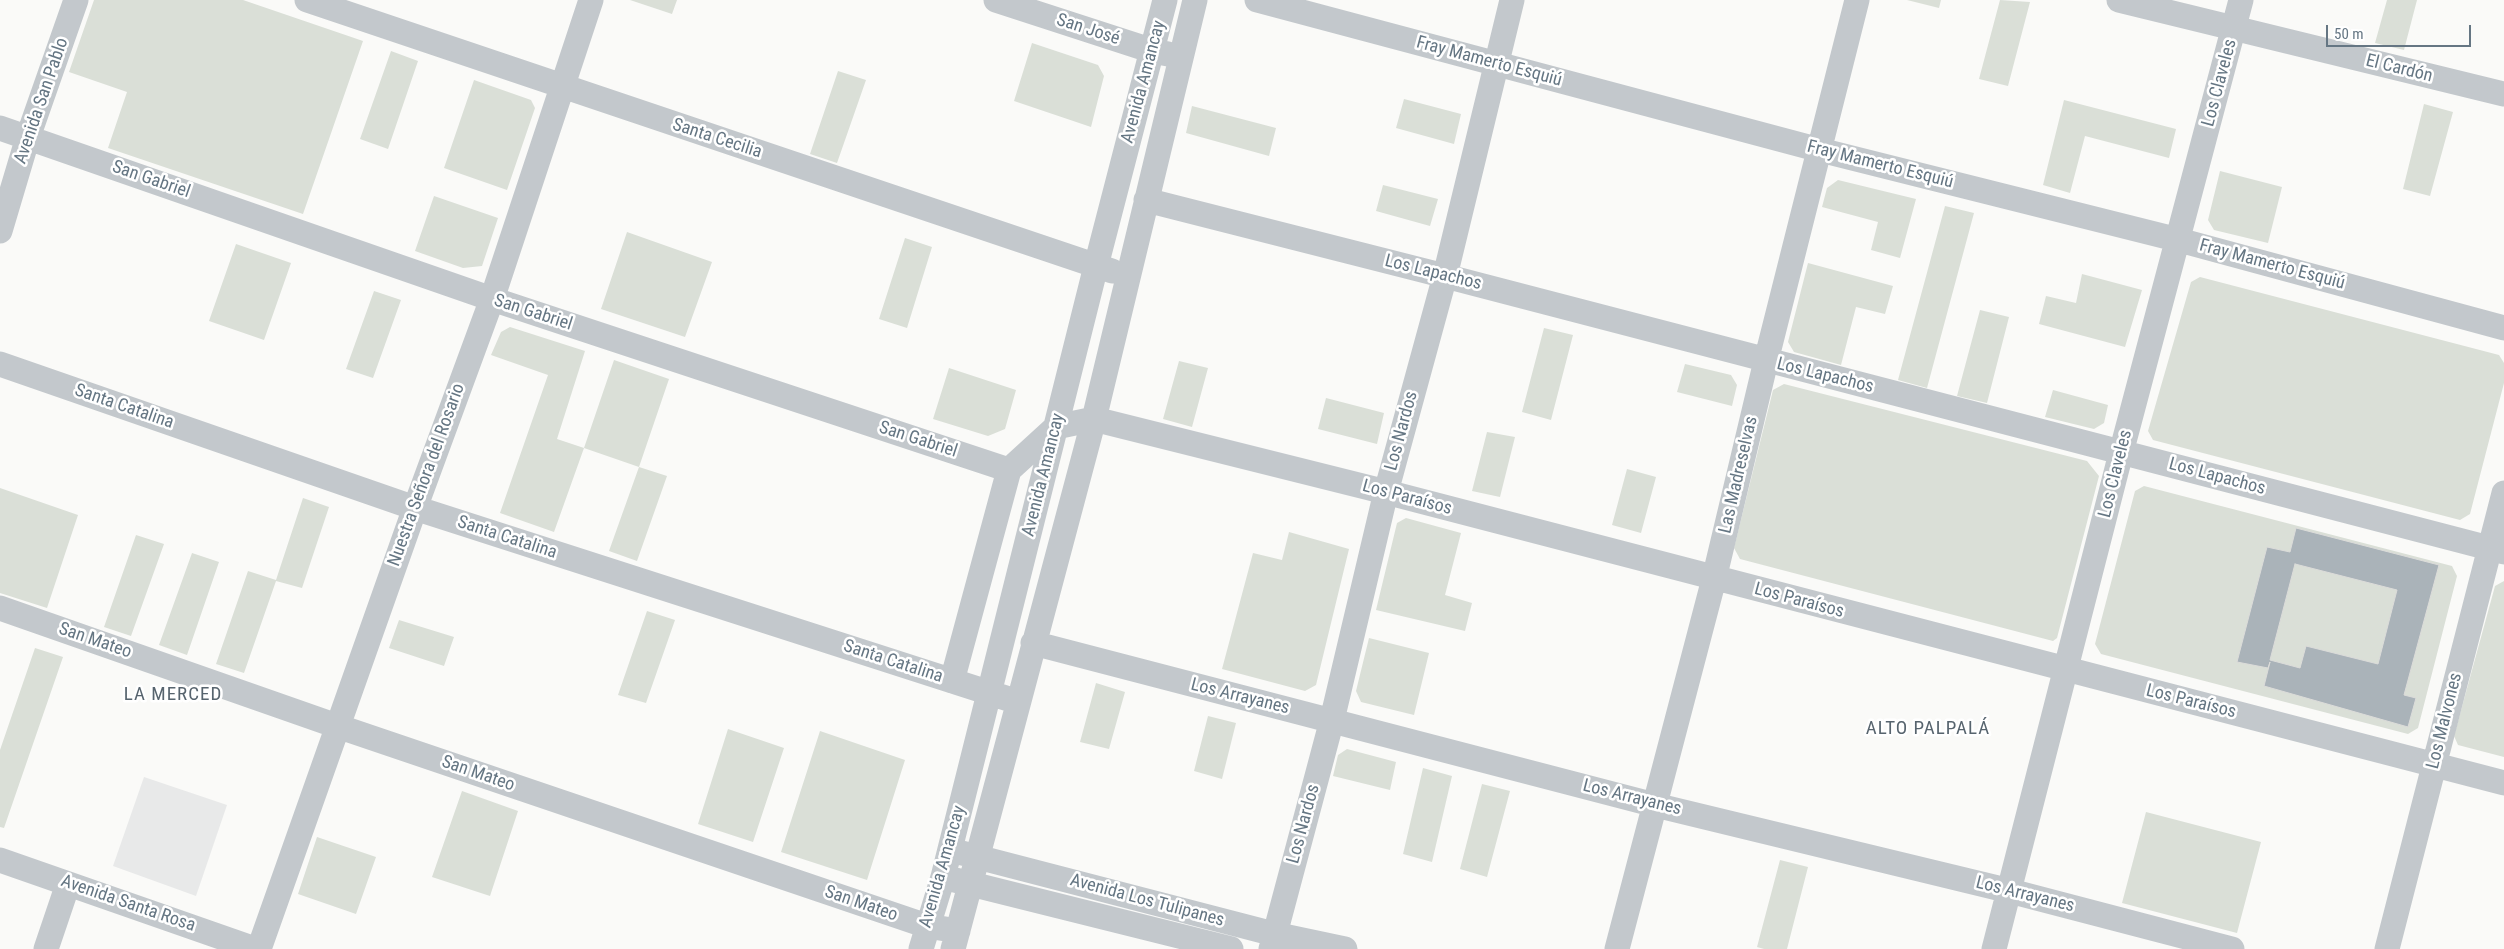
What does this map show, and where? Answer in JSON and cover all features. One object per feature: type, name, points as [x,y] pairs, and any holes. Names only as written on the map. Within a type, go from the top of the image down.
[{"type":"street","name":"Avenida San Pablo","points":[[0,231],[28,137],[76,0]]},
{"type":"street","name":"Santa Cecilia","points":[[307,0],[562,88],[1128,277]]},
{"type":"street","name":"Nuestra Señora del Rosario","points":[[257,949],[414,508],[492,299],[591,0]]},
{"type":"street","name":"San José","points":[[996,0],[1153,51],[1182,56]]},
{"type":"street","name":"Avenida Amancay","points":[[924,938],[950,851],[1096,266],[1165,0]]},
{"type":"street","name":"Avenida Amancay","points":[[955,940],[1094,419],[1194,0]]},
{"type":"street","name":"Fray Mamerto Esquiú","points":[[1257,0],[1820,150],[2179,240],[2504,328]]},
{"type":"street","name":"Los Nardos","points":[[1273,941],[1332,720],[1386,492],[1445,276],[1512,0]]},
{"type":"street","name":"Las Madreselvas","points":[[1617,949],[1714,579],[1766,361],[1857,0]]},
{"type":"street","name":"El Cardón","points":[[2119,0],[2504,94]]},
{"type":"street","name":"Los Claveles","points":[[1994,949],[2241,0]]},
{"type":"street","name":"San Gabriel","points":[[0,128],[492,299],[1009,470]]},
{"type":"street","name":"Los Lapachos","points":[[1146,200],[2497,550]]},
{"type":"street","name":"Santa Catalina","points":[[0,364],[414,508],[1018,702]]},
{"type":"street","points":[[952,681],[1009,470],[1056,428],[1094,419]]},
{"type":"street","name":"Los Paraísos","points":[[1094,419],[1386,492],[1714,579],[2504,783]]},
{"type":"street","name":"Los Malvones","points":[[2387,949],[2434,764],[2497,550],[2504,493]]},
{"type":"street","name":"San Mateo","points":[[0,608],[337,726],[924,938],[955,940]]},
{"type":"street","name":"Los Arrayanes","points":[[1033,643],[1655,805],[2010,891],[2232,949]]},
{"type":"street","name":"Avenida Los Tulipanes","points":[[950,851],[978,857],[1273,941],[1345,949]]},
{"type":"street","name":"Avenida Santa Rosa","points":[[0,860],[257,949]]},
{"type":"street","name":"Avenida Los Tulipanes","points":[[943,877],[1231,949]]},
{"type":"street","points":[[46,949],[68,884]]},
{"type":"shaded area","points":[[94,0],[243,0],[363,41],[303,214],[108,148],[127,92],[69,72]]},
{"type":"shaded area","points":[[630,0],[677,0],[672,14]]},
{"type":"shaded area","points":[[1907,0],[1941,0],[1939,8]]},
{"type":"shaded area","points":[[2000,0],[2030,2],[2008,86],[1979,79]]},
{"type":"shaded area","points":[[2387,0],[2417,0],[2404,50],[2375,43]]},
{"type":"shaded area","points":[[1032,43],[1098,65],[1104,76],[1091,127],[1014,101]]},
{"type":"shaded area","points":[[391,51],[418,61],[388,149],[360,139]]},
{"type":"shaded area","points":[[838,71],[866,80],[837,163],[810,154]]},
{"type":"shaded area","points":[[474,80],[531,100],[535,108],[507,190],[444,168]]},
{"type":"shaded area","points":[[1404,99],[1461,114],[1454,144],[1396,128]]},
{"type":"shaded area","points":[[2064,100],[2176,129],[2169,158],[2085,136],[2070,193],[2043,185]]},
{"type":"shaded area","points":[[2424,104],[2453,112],[2430,196],[2403,189]]},
{"type":"shaded area","points":[[1192,106],[1276,128],[1269,156],[1186,133]]},
{"type":"shaded area","points":[[2220,171],[2282,187],[2268,243],[2214,230],[2208,220]]},
{"type":"shaded area","points":[[1838,180],[1916,199],[1900,258],[1871,250],[1878,222],[1822,207],[1827,188]]},
{"type":"shaded area","points":[[1383,185],[1438,199],[1430,226],[1376,211]]},
{"type":"shaded area","points":[[434,196],[498,218],[482,266],[463,268],[415,251]]},
{"type":"shaded area","points":[[1945,206],[1974,213],[1927,388],[1898,380]]},
{"type":"shaded area","points":[[627,232],[712,262],[685,337],[601,309]]},
{"type":"shaded area","points":[[905,238],[932,247],[907,328],[879,319]]},
{"type":"shaded area","points":[[236,244],[291,263],[264,340],[209,321]]},
{"type":"shaded area","points":[[1808,263],[1893,286],[1885,314],[1856,307],[1841,365],[1794,352],[1788,342]]},
{"type":"shaded area","points":[[2082,274],[2142,290],[2125,347],[2039,324],[2046,296],[2076,303]]},
{"type":"shaded area","points":[[2200,277],[2499,355],[2504,363],[2504,383],[2470,514],[2460,520],[2153,440],[2148,431],[2191,282]]},
{"type":"shaded area","points":[[374,291],[401,300],[373,378],[346,369]]},
{"type":"shaded area","points":[[1980,310],[2009,317],[1987,403],[1957,396]]},
{"type":"shaded area","points":[[510,327],[585,351],[557,439],[584,448],[554,532],[500,513],[548,375],[491,355],[501,332]]},
{"type":"shaded area","points":[[1544,328],[1573,335],[1551,420],[1522,412]]},
{"type":"shaded area","points":[[614,360],[669,379],[639,467],[584,448]]},
{"type":"shaded area","points":[[1179,361],[1208,368],[1192,427],[1163,419]]},
{"type":"shaded area","points":[[1685,364],[1731,375],[1737,385],[1732,406],[1677,392]]},
{"type":"shaded area","points":[[949,368],[1016,390],[1005,429],[988,436],[933,419]]},
{"type":"shaded area","points":[[1784,384],[2087,461],[2099,476],[2057,638],[2053,641],[1740,559],[1734,548],[1773,390]]},
{"type":"shaded area","points":[[2053,390],[2108,405],[2104,423],[2094,429],[2045,417]]},
{"type":"shaded area","points":[[1326,398],[1384,413],[1377,444],[1318,429]]},
{"type":"shaded area","points":[[1487,432],[1515,437],[1500,497],[1472,491]]},
{"type":"shaded area","points":[[639,467],[667,476],[637,561],[609,551]]},
{"type":"shaded area","points":[[1627,469],[1656,477],[1641,533],[1612,525]]},
{"type":"shaded area","points":[[2144,486],[2452,566],[2457,576],[2418,728],[2408,734],[2101,654],[2095,644],[2135,491]]},
{"type":"shaded area","points":[[0,488],[78,515],[47,608],[0,593]]},
{"type":"shaded area","points":[[303,498],[329,507],[302,588],[276,581],[244,673],[216,664],[248,571],[276,580]]},
{"type":"shaded area","points":[[1406,518],[1461,533],[1445,595],[1472,603],[1465,631],[1376,610],[1397,523]]},
{"type":"shaded area","points":[[1289,532],[1349,549],[1316,685],[1305,691],[1222,669],[1253,553],[1282,560]]},
{"type":"shaded area","points":[[136,535],[164,544],[131,636],[104,627]]},
{"type":"shaded area","points":[[192,553],[219,562],[187,655],[159,645]]},
{"type":"shaded area","points":[[2504,581],[2504,757],[2458,745],[2454,736],[2495,586]]},
{"type":"shaded area","points":[[647,611],[675,620],[646,703],[618,695]]},
{"type":"shaded area","points":[[399,620],[454,637],[444,666],[389,648]]},
{"type":"shaded area","points":[[1369,638],[1429,653],[1414,715],[1361,702],[1356,691]]},
{"type":"shaded area","points":[[35,648],[63,657],[4,828],[0,827],[0,750]]},
{"type":"shaded area","points":[[1096,683],[1125,692],[1109,749],[1080,742]]},
{"type":"shaded area","points":[[1208,716],[1236,723],[1222,779],[1194,771]]},
{"type":"shaded area","points":[[728,729],[784,748],[753,842],[698,824]]},
{"type":"shaded area","points":[[820,731],[905,760],[867,880],[781,852]]},
{"type":"shaded area","points":[[1347,749],[1396,762],[1390,790],[1333,776],[1338,755]]},
{"type":"shaded area","points":[[1423,768],[1452,776],[1432,862],[1403,854]]},
{"type":"shaded area","points":[[144,777],[227,805],[196,896],[113,866]]},
{"type":"shaded area","points":[[1482,784],[1510,791],[1487,877],[1460,869]]},
{"type":"shaded area","points":[[462,791],[518,811],[490,896],[432,877]]},
{"type":"shaded area","points":[[2146,812],[2261,842],[2237,933],[2122,903]]},
{"type":"shaded area","points":[[317,837],[376,857],[356,914],[298,894]]},
{"type":"shaded area","points":[[1780,860],[1808,867],[1787,949],[1764,949],[1757,947]]},
{"type":"building","points":[[2296,528],[2439,565],[2404,695],[2416,698],[2408,727],[2264,686],[2270,662],[2268,668],[2237,662],[2267,547],[2290,552]],"holes":[[[2295,564],[2397,590],[2378,664],[2306,646],[2300,668],[2270,660]]]},
{"type":"district","name":"LA MERCED","points":[[173,695]]},
{"type":"district","name":"ALTO PALPALÁ","points":[[1928,729]]}]
